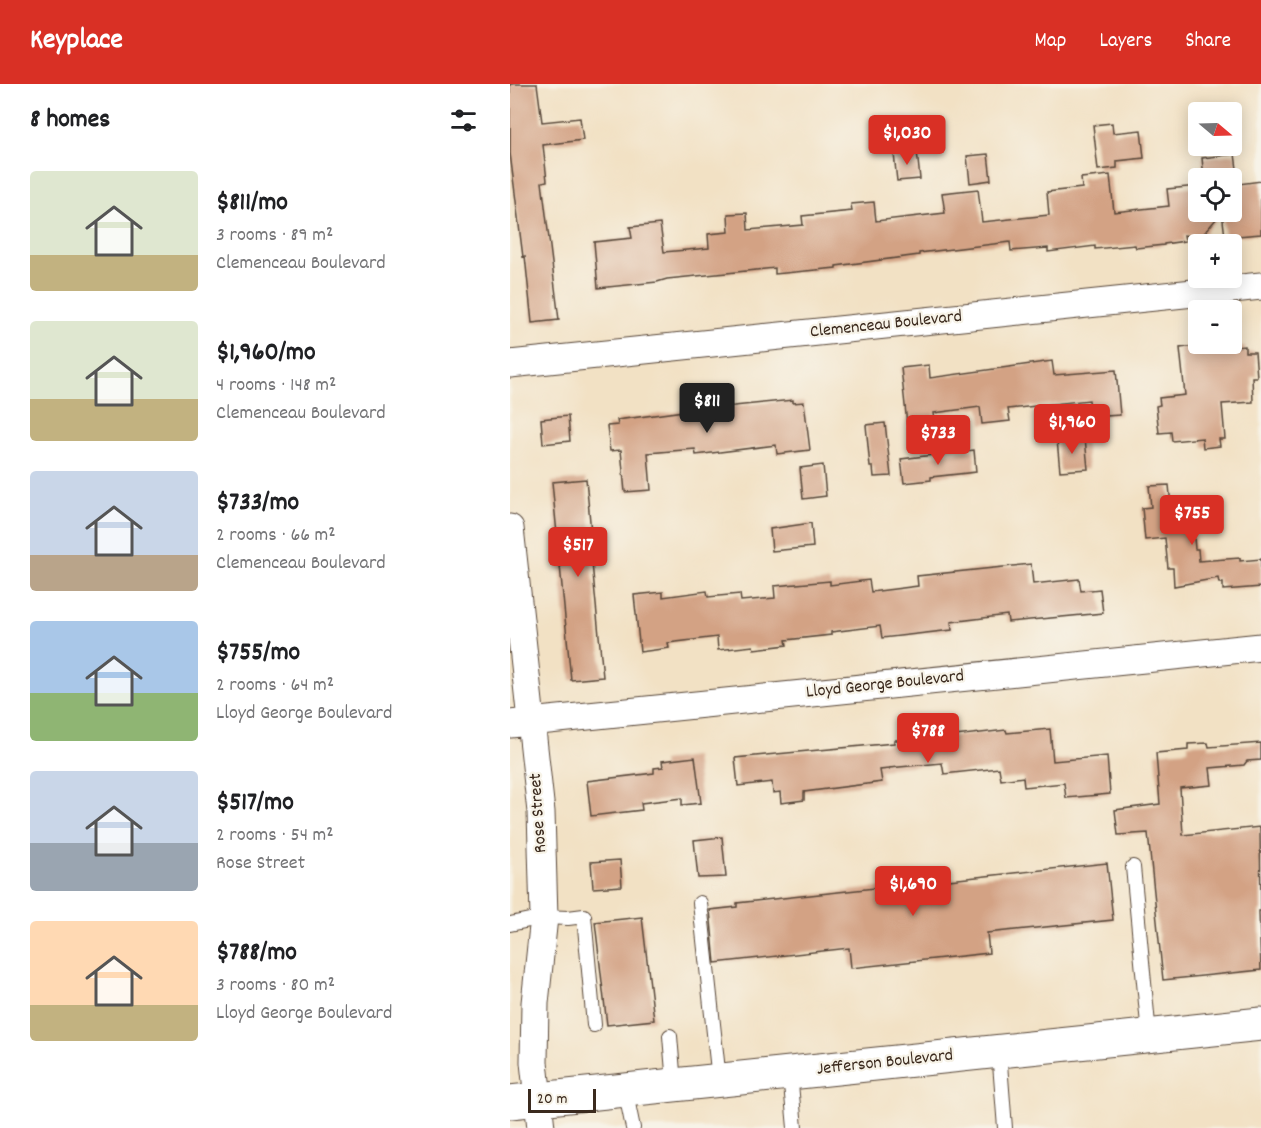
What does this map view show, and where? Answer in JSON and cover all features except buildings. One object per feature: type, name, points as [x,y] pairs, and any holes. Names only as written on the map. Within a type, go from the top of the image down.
[{"type":"street","name":"Clemenceau Boulevard","points":[[510,363],[1261,286]]},
{"type":"street","name":"Rose Street","points":[[510,528],[521,722],[541,813],[544,917],[535,1003],[530,1109]]},
{"type":"street","name":"Lloyd George Boulevard","points":[[521,722],[1261,647]]},
{"type":"street","name":"Jefferson Boulevard","points":[[530,1109],[624,1089],[1261,1024]]},
{"type":"lane","points":[[1133,867],[1149,1035]]},
{"type":"lane","points":[[700,903],[719,1080]]},
{"type":"lane","points":[[510,924],[544,917],[584,916],[594,1025]]},
{"type":"lane","points":[[670,1036],[674,1084]]},
{"type":"lane","points":[[999,1051],[1005,1128]]},
{"type":"lane","points":[[790,1073],[795,1128]]},
{"type":"lane","points":[[624,1089],[633,1128]]}]
